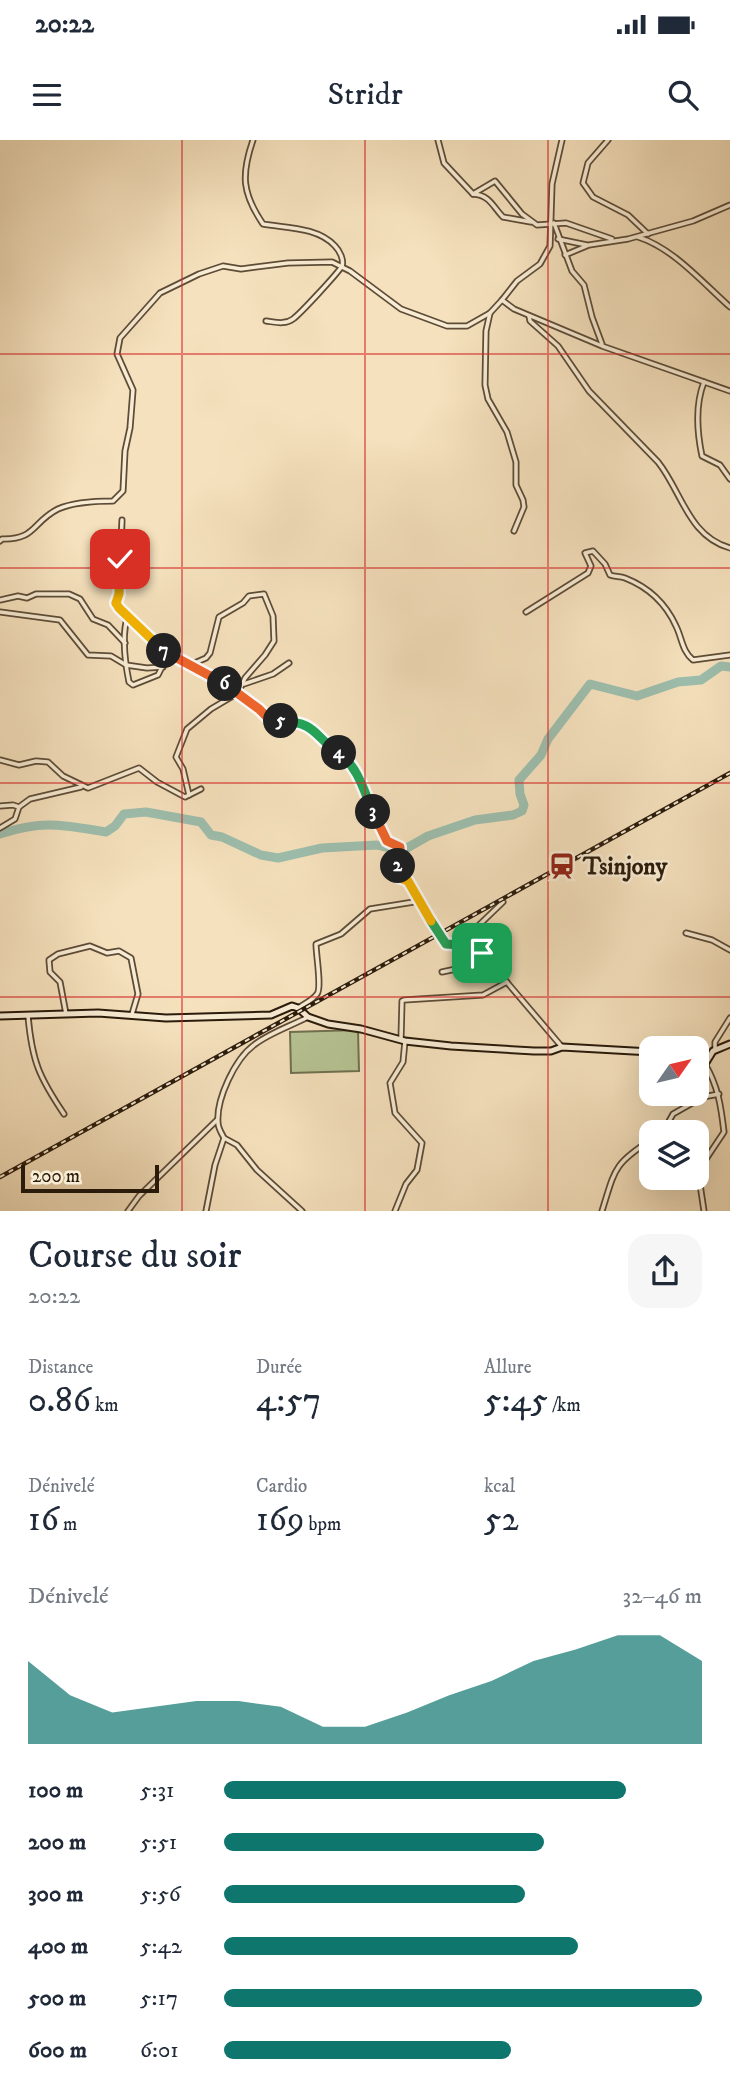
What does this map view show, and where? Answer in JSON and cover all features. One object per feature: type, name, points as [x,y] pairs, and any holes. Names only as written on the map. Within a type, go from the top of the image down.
[{"type":"street","points":[[253,140],[244,181],[249,203],[263,224],[297,228],[327,239],[336,247],[343,260],[342,266],[328,284],[292,320],[280,323],[266,321]]},
{"type":"street","points":[[438,140],[444,163],[473,194],[491,200],[503,217],[537,225],[574,225],[620,241],[693,221],[730,205]]},
{"type":"street","points":[[0,541],[15,540],[32,533],[43,519],[60,508],[95,501],[113,501],[123,491],[133,390],[117,354],[120,338],[160,293],[199,274],[223,266],[241,269],[317,262],[342,266],[401,310],[447,326],[467,326],[490,313],[510,287],[545,258],[550,246],[552,184],[562,140]]},
{"type":"street","points":[[608,140],[588,163],[583,183],[593,197],[628,215],[648,234]]},
{"type":"street","points":[[473,194],[492,181],[497,182],[518,210],[532,223]]},
{"type":"street","points":[[552,223],[572,271],[584,285],[603,346]]},
{"type":"street","points":[[638,237],[651,241],[666,251],[730,307]]},
{"type":"street","points":[[558,239],[589,245]]},
{"type":"street","points":[[565,256],[589,245],[613,240]]},
{"type":"street","points":[[502,300],[529,316],[603,346],[730,391]]},
{"type":"street","points":[[490,313],[486,331],[485,385],[488,399],[507,432],[516,463],[516,485],[524,507],[514,531]]},
{"type":"street","points":[[529,316],[530,321],[558,346],[583,384],[659,461],[691,520],[708,537],[730,548]]},
{"type":"street","points":[[704,382],[699,393],[698,418],[698,439],[702,456],[720,466],[730,479]]},
{"type":"street","points":[[122,520],[119,594],[116,603],[168,654],[238,693],[271,721],[293,722],[316,730],[327,746],[348,760],[357,772],[386,840],[400,849],[395,857],[398,877],[408,881],[443,942],[481,946]]},
{"type":"street","points":[[526,612],[588,573],[591,566],[585,553],[593,551],[605,564],[610,575],[621,577],[651,592],[675,622],[684,649],[693,660],[730,655]]},
{"type":"street","points":[[0,600],[18,596],[27,598],[36,594],[69,594],[80,599],[93,618],[116,631],[126,645]]},
{"type":"street","points":[[189,665],[206,658],[210,653],[219,617],[243,603],[249,596],[264,594],[273,616],[274,641],[238,693],[206,713],[182,735],[175,754],[183,769],[189,795]]},
{"type":"street","points":[[0,612],[60,620],[88,655],[111,656],[126,664],[147,668],[163,667]]},
{"type":"street","points":[[128,615],[125,622],[129,682],[133,685],[158,675],[168,654]]},
{"type":"street","points":[[242,685],[273,674],[289,663]]},
{"type":"street","points":[[0,760],[19,765],[36,761],[48,762],[63,776],[83,787]]},
{"type":"street","points":[[0,828],[15,819],[19,807],[30,799],[88,788],[139,768],[185,797],[201,789]]},
{"type":"street","points":[[0,806],[19,807]]},
{"type":"street","points":[[298,1007],[317,994],[320,986],[316,944],[341,934],[370,909],[420,901]]},
{"type":"street","points":[[503,902],[478,926],[482,953],[562,1047]]},
{"type":"street","points":[[686,933],[712,940],[730,950]]},
{"type":"street","points":[[66,1014],[60,982],[50,972],[49,960],[58,954],[90,946],[107,953],[119,951],[131,958],[138,994],[132,1014]]},
{"type":"street","points":[[442,972],[453,970],[482,953]]},
{"type":"street","points":[[395,1211],[406,1184],[417,1170],[422,1149],[422,1143],[397,1116],[390,1083],[403,1062],[402,1001],[483,995],[507,982]]},
{"type":"street","points":[[0,1016],[132,1014],[166,1018],[271,1015],[292,1006],[298,1007],[308,1017],[328,1024],[403,1040],[534,1051],[551,1051],[562,1047],[639,1051]]},
{"type":"street","points":[[28,1016],[33,1058],[47,1090],[64,1115]]},
{"type":"street","points":[[302,1211],[257,1170],[237,1146],[224,1138],[218,1119],[229,1080],[243,1055],[256,1043],[308,1017]]},
{"type":"street","points":[[715,1050],[715,1042],[730,1018]]},
{"type":"street","points":[[709,1055],[730,1044]]},
{"type":"street","points":[[704,1211],[698,1171],[724,1132],[719,1094],[709,1071]]},
{"type":"street","points":[[670,1120],[673,1114],[703,1097],[719,1094]]},
{"type":"street","points":[[128,1211],[139,1196],[218,1119]]},
{"type":"street","points":[[206,1211],[215,1165],[224,1138]]},
{"type":"street","points":[[602,1211],[617,1166],[624,1157],[639,1148]]},
{"type":"green space","points":[[358,1030],[359,1071],[291,1073],[290,1032]]},
{"type":"waterway","points":[[0,834],[41,825],[106,832],[115,826],[124,814],[146,812],[201,822],[211,835],[222,837],[261,855],[278,858],[322,848],[377,845],[393,849],[407,848],[428,836],[475,820],[513,815],[522,811],[524,805],[519,780],[541,755],[548,739],[590,684],[637,696],[678,682],[701,680],[721,666],[730,667]]},
{"type":"railway","points":[[0,1177],[730,773]]},
{"type":"place","name":"Tsinjony","points":[[562,866]]},
{"type":"route","points":[[120,559],[119,594],[116,603],[119,608],[168,654],[220,681],[271,721],[293,722],[316,730],[327,746],[348,760],[357,772],[386,840],[400,847],[400,852],[395,857],[398,877],[408,881],[443,942],[481,946],[482,953]]}]
